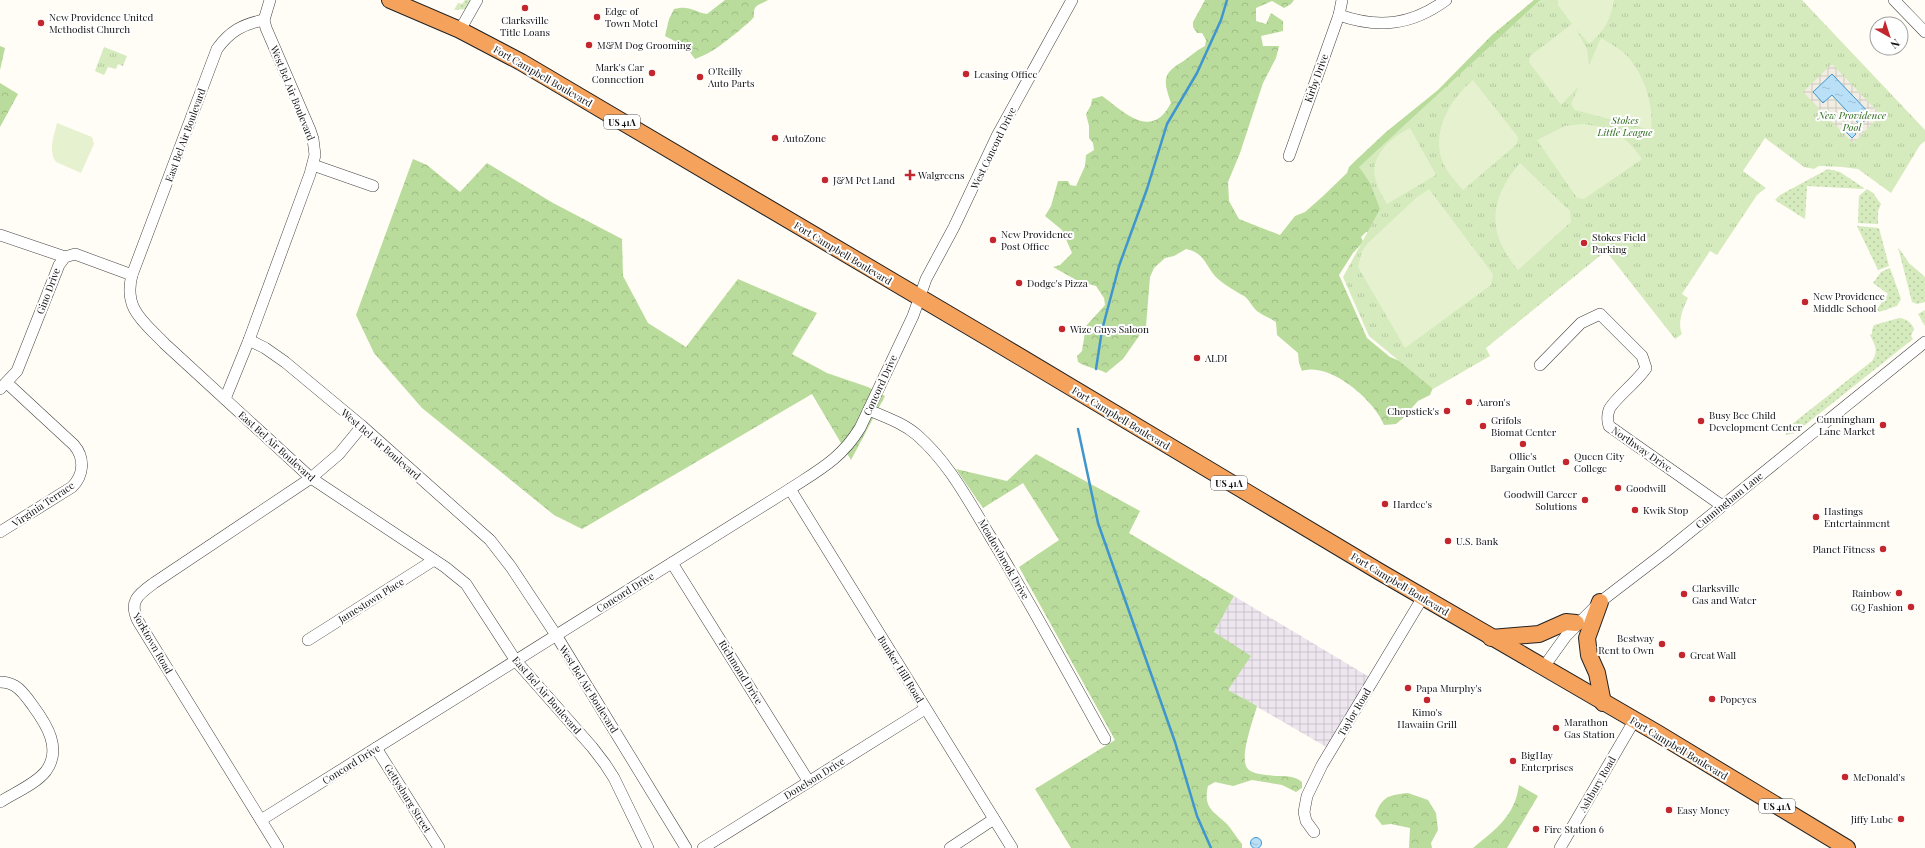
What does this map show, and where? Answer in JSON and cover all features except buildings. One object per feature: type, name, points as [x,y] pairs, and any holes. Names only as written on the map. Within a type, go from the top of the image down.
[{"type":"highway","name":"Fort Campbell Boulevard","points":[[390,0],[460,30],[572,92],[919,299],[997,343],[1491,638],[1634,720],[1847,848]]},
{"type":"highway","points":[[1600,602],[1587,638],[1589,655],[1597,673],[1603,703]]},
{"type":"highway","points":[[1491,638],[1540,634],[1566,622],[1576,623]]},
{"type":"street","points":[[264,20],[270,0]]},
{"type":"street","points":[[460,30],[477,0]]},
{"type":"street","name":"West Concord Drive","points":[[919,299],[926,279],[954,228],[996,138],[1072,0]]},
{"type":"street","name":"Kirby Drive","points":[[1288,156],[1339,15],[1342,0]]},
{"type":"street","points":[[1339,15],[1358,22],[1384,24],[1413,19],[1433,10],[1446,0]]},
{"type":"street","points":[[1894,0],[1925,32]]},
{"type":"street","name":"West Bel Air Boulevard","points":[[264,20],[313,139],[315,156],[249,340],[265,348],[285,362],[362,426],[490,540],[511,567],[556,635],[686,848]]},
{"type":"street","name":"East Bel Air Boulevard","points":[[264,20],[239,27],[228,35],[217,49],[132,275],[130,283],[130,300],[137,315],[224,399],[311,478],[434,560],[466,584],[516,661],[592,747],[605,764],[614,778],[648,848]]},
{"type":"street","points":[[313,165],[373,186]]},
{"type":"street","points":[[0,235],[65,257]]},
{"type":"street","name":"Gino Drive","points":[[4,386],[17,372],[58,264],[65,257],[70,254],[80,255],[132,275]]},
{"type":"street","name":"Concord Drive","points":[[261,820],[790,489],[839,456],[851,443],[869,410],[913,316],[919,299]]},
{"type":"street","name":"Northway Drive","points":[[1540,365],[1582,323],[1600,314],[1642,356],[1646,368],[1641,377],[1609,409],[1607,418],[1609,426],[1721,505]]},
{"type":"street","points":[[224,399],[249,340]]},
{"type":"street","name":"Cunningham Lane","points":[[1543,668],[1576,623],[1600,602],[1659,557],[1721,505],[1925,342]]},
{"type":"street","name":"Virginia Terrace","points":[[0,532],[72,487],[80,477],[82,468],[81,455],[74,444],[4,386]]},
{"type":"street","name":"Meadowbrook Drive","points":[[869,410],[898,422],[916,435],[937,455],[954,478],[972,504],[1012,571],[1105,739]]},
{"type":"street","name":"Yorktown Road","points":[[278,848],[138,621],[134,609],[135,603],[137,597],[154,583],[311,478],[339,454],[362,426]]},
{"type":"street","name":"Bunker Hill Road","points":[[790,489],[1012,848]]},
{"type":"street","name":"Jamestown Place","points":[[308,640],[434,560]]},
{"type":"street","name":"Richmond Drive","points":[[672,563],[809,782]]},
{"type":"street","name":"Taylor Road","points":[[1314,832],[1306,821],[1304,812],[1307,796],[1322,765],[1423,597]]},
{"type":"street","points":[[0,682],[15,686],[30,700],[47,728],[53,745],[52,758],[46,770],[40,777],[0,802]]},
{"type":"street","name":"Donelson Drive","points":[[703,848],[926,709]]},
{"type":"street","name":"Ashbury Road","points":[[1560,848],[1634,720]]},
{"type":"street","name":"Gettysburg Street","points":[[376,748],[440,848]]},
{"type":"street","points":[[950,848],[994,819]]},
{"type":"shaded area","points":[[1832,64],[1881,115],[1853,143],[1803,92]],"holes":[[[1832,74],[1860,125],[1831,95],[1813,92]]]},
{"type":"shaded area","points":[[1234,596],[1371,678],[1328,748],[1228,690],[1214,632]]},
{"type":"green space","points":[[465,0],[472,0],[466,9],[454,10],[458,3],[462,4]]},
{"type":"green space","points":[[725,0],[768,0],[757,6],[754,9],[754,17],[724,43],[714,50],[695,59],[686,47],[665,36],[669,19],[674,9],[688,8],[707,14]]},
{"type":"green space","points":[[1205,0],[1294,0],[1291,4],[1284,8],[1272,1],[1256,8],[1256,21],[1266,24],[1271,13],[1283,21],[1283,31],[1261,36],[1263,46],[1279,46],[1276,58],[1263,83],[1240,153],[1228,182],[1229,201],[1239,219],[1280,235],[1295,216],[1305,212],[1322,197],[1347,173],[1349,167],[1354,162],[1386,132],[1438,90],[1492,35],[1534,0],[1543,0],[1382,208],[1370,232],[1366,232],[1361,237],[1363,242],[1353,253],[1339,275],[1367,338],[1390,357],[1412,366],[1435,383],[1430,395],[1418,401],[1396,424],[1384,425],[1379,415],[1371,405],[1350,385],[1338,377],[1313,369],[1302,371],[1298,353],[1277,335],[1276,322],[1261,314],[1244,296],[1218,279],[1198,254],[1186,249],[1174,256],[1165,258],[1154,268],[1150,277],[1146,326],[1123,359],[1106,373],[1078,362],[1077,356],[1082,351],[1086,326],[1105,305],[1104,298],[1096,286],[1078,281],[1053,267],[1060,265],[1072,253],[1062,230],[1045,216],[1051,206],[1058,181],[1068,181],[1070,185],[1076,186],[1085,166],[1086,155],[1094,150],[1093,143],[1089,138],[1089,126],[1086,114],[1091,105],[1092,99],[1102,96],[1129,116],[1144,121],[1152,121],[1159,118],[1166,111],[1171,103],[1166,84],[1167,75],[1175,66],[1205,46],[1206,40],[1202,33],[1197,33],[1193,27],[1193,22]]},
{"type":"green space","name":"Stokes Little League","points":[[1540,0],[1802,0],[1925,130],[1925,141],[1920,145],[1891,193],[1858,169],[1819,166],[1814,169],[1804,167],[1765,138],[1743,171],[1766,188],[1757,195],[1717,255],[1710,251],[1682,294],[1688,298],[1680,320],[1682,334],[1675,339],[1606,251],[1486,348],[1490,356],[1433,389],[1369,336],[1343,277],[1380,209],[1370,183],[1359,167]]},
{"type":"green space","points":[[1558,0],[1614,0],[1606,25],[1599,35],[1589,44],[1576,29],[1587,49],[1589,65],[1601,38],[1623,52],[1635,66],[1644,83],[1650,102],[1652,121],[1651,130],[1575,110],[1571,104],[1579,86],[1561,105],[1529,62],[1530,56],[1572,24],[1558,5]]},
{"type":"green space","points":[[0,46],[5,48],[0,70]]},
{"type":"green space","points":[[104,47],[127,56],[123,66],[118,64],[116,69],[108,67],[104,75],[95,71]]},
{"type":"green space","points":[[1473,80],[1518,137],[1517,144],[1463,190],[1449,173],[1441,158],[1439,142],[1440,132],[1447,112],[1458,95]]},
{"type":"green space","points":[[0,83],[18,94],[0,127]]},
{"type":"green space","points":[[57,123],[92,137],[94,144],[81,173],[56,162],[52,153],[52,143]]},
{"type":"green space","points":[[1584,124],[1610,130],[1617,134],[1636,150],[1642,159],[1584,199],[1577,198],[1537,140],[1565,126]]},
{"type":"green space","points":[[1410,128],[1436,175],[1387,204],[1376,181],[1374,172],[1375,164],[1378,156],[1389,142]]},
{"type":"green space","points":[[413,159],[427,165],[460,192],[487,163],[553,203],[622,239],[623,276],[648,323],[686,347],[738,279],[817,313],[792,354],[827,373],[868,387],[885,396],[851,460],[812,394],[582,529],[554,515],[422,408],[374,353],[356,315]]},
{"type":"green space","points":[[1520,163],[1570,211],[1571,222],[1518,270],[1501,243],[1495,216],[1497,203],[1502,190],[1509,177]]},
{"type":"green space","points":[[1828,169],[1840,172],[1864,188],[1807,186],[1805,219],[1775,200],[1780,195]]},
{"type":"green space","points":[[1429,189],[1493,274],[1491,285],[1405,348],[1358,267],[1362,251],[1368,243],[1416,198]]},
{"type":"green space","points":[[1867,189],[1873,193],[1881,204],[1878,211],[1878,224],[1858,223],[1859,196]]},
{"type":"green space","points":[[1857,226],[1879,228],[1889,266],[1878,270]]},
{"type":"green space","points":[[1898,247],[1909,263],[1925,277],[1925,302],[1917,304],[1912,302]]},
{"type":"green space","points":[[1890,268],[1901,299],[1897,306],[1879,312],[1877,309],[1888,294],[1873,283],[1881,272]]},
{"type":"green space","points":[[1925,310],[1925,326],[1918,314]]},
{"type":"green space","points":[[1899,318],[1912,324],[1914,329],[1911,336],[1913,339],[1795,433],[1786,435],[1787,428],[1872,361],[1876,351],[1870,335],[1872,334],[1874,325]]},
{"type":"green space","points":[[1036,454],[1140,511],[1129,533],[1234,596],[1214,632],[1251,656],[1228,690],[1257,706],[1245,749],[1246,765],[1249,770],[1255,773],[1290,777],[1302,782],[1302,788],[1296,792],[1282,785],[1252,780],[1233,786],[1215,782],[1208,786],[1207,799],[1210,808],[1229,826],[1242,844],[1242,848],[1071,848],[1035,789],[1115,740],[1019,567],[1059,540],[1023,483],[983,508],[956,469],[1007,481]]},
{"type":"green space","points":[[1519,785],[1538,796],[1507,848],[1473,848],[1497,828],[1509,814],[1517,796]]},
{"type":"green space","points":[[1408,793],[1428,800],[1436,813],[1438,830],[1431,843],[1432,848],[1409,848],[1410,828],[1391,824],[1382,825],[1375,816],[1380,804],[1384,800],[1391,796]]},
{"type":"water","points":[[1832,74],[1871,115],[1860,125],[1832,95],[1823,103],[1813,92]]},
{"type":"water","points":[[1849,126],[1856,134],[1852,138],[1844,130]]},
{"type":"water","points":[[1256,837],[1260,839],[1262,843],[1260,847],[1256,849],[1252,847],[1250,843],[1252,839]]},
{"type":"waterway","points":[[1096,369],[1102,330],[1119,266],[1147,189],[1167,124],[1197,73],[1221,20],[1227,0]]},
{"type":"waterway","points":[[1078,429],[1098,523],[1175,742],[1197,816],[1211,848]]},
{"type":"place","name":"Clarksville Title Loans","points":[[525,8]]},
{"type":"place","name":"Edge of Town Motel","points":[[597,17]]},
{"type":"place","name":"New Providence United Methodist Church","points":[[41,23]]},
{"type":"place","name":"M&M Dog Grooming","points":[[589,45]]},
{"type":"place","name":"Mark's Car Connection","points":[[652,73]]},
{"type":"place","name":"Leasing Office","points":[[966,74]]},
{"type":"place","name":"O'Reilly Auto Parts","points":[[700,77]]},
{"type":"place","name":"AutoZone","points":[[775,138]]},
{"type":"place","name":"Walgreens","points":[[910,175]]},
{"type":"place","name":"J&M Pet Land","points":[[825,180]]},
{"type":"place","name":"New Providence Post Office","points":[[993,240]]},
{"type":"place","name":"Stokes Field Parking","points":[[1584,243]]},
{"type":"place","name":"Dodge's Pizza","points":[[1019,283]]},
{"type":"place","name":"New Providence Middle School","points":[[1805,302]]},
{"type":"place","name":"Wize Guys Saloon","points":[[1062,329]]},
{"type":"place","name":"ALDI","points":[[1197,358]]},
{"type":"place","name":"Aaron's","points":[[1469,402]]},
{"type":"place","name":"Chopstick's","points":[[1447,411]]},
{"type":"place","name":"Busy Bee Child Development Center","points":[[1701,421]]},
{"type":"place","name":"Cunningham Lane Market","points":[[1883,425]]},
{"type":"place","name":"Grifols Biomat Center","points":[[1483,426]]},
{"type":"place","name":"Ollie's Bargain Outlet","points":[[1523,444]]},
{"type":"place","name":"Queen City College","points":[[1566,462]]},
{"type":"place","name":"Goodwill","points":[[1618,488]]},
{"type":"place","name":"Goodwill Career Solutions","points":[[1585,500]]},
{"type":"place","name":"Hardee's","points":[[1385,504]]},
{"type":"place","name":"Kwik Stop","points":[[1635,510]]},
{"type":"place","name":"Hastings Entertainment","points":[[1816,517]]},
{"type":"place","name":"U.S. Bank","points":[[1448,541]]},
{"type":"place","name":"Planet Fitness","points":[[1883,549]]},
{"type":"place","name":"Rainbow","points":[[1899,593]]},
{"type":"place","name":"Clarksville Gas and Water","points":[[1684,594]]},
{"type":"place","name":"GQ Fashion","points":[[1911,607]]},
{"type":"place","name":"Bestway Rent to Own","points":[[1662,644]]},
{"type":"place","name":"Great Wall","points":[[1682,655]]},
{"type":"place","name":"Papa Murphy's","points":[[1408,688]]},
{"type":"place","name":"Popeyes","points":[[1712,699]]},
{"type":"place","name":"Kimo's Hawaiin Grill","points":[[1427,700]]},
{"type":"place","name":"Marathon Gas Station","points":[[1556,728]]},
{"type":"place","name":"BigHay Enterprises","points":[[1513,761]]},
{"type":"place","name":"McDonald's","points":[[1845,777]]},
{"type":"place","name":"Easy Money","points":[[1669,810]]},
{"type":"place","name":"Jiffy Lube","points":[[1901,819]]},
{"type":"place","name":"Fire Station 6","points":[[1536,829]]},
{"type":"park label","name":"New Providence Pool","points":[[1852,120]]}]
